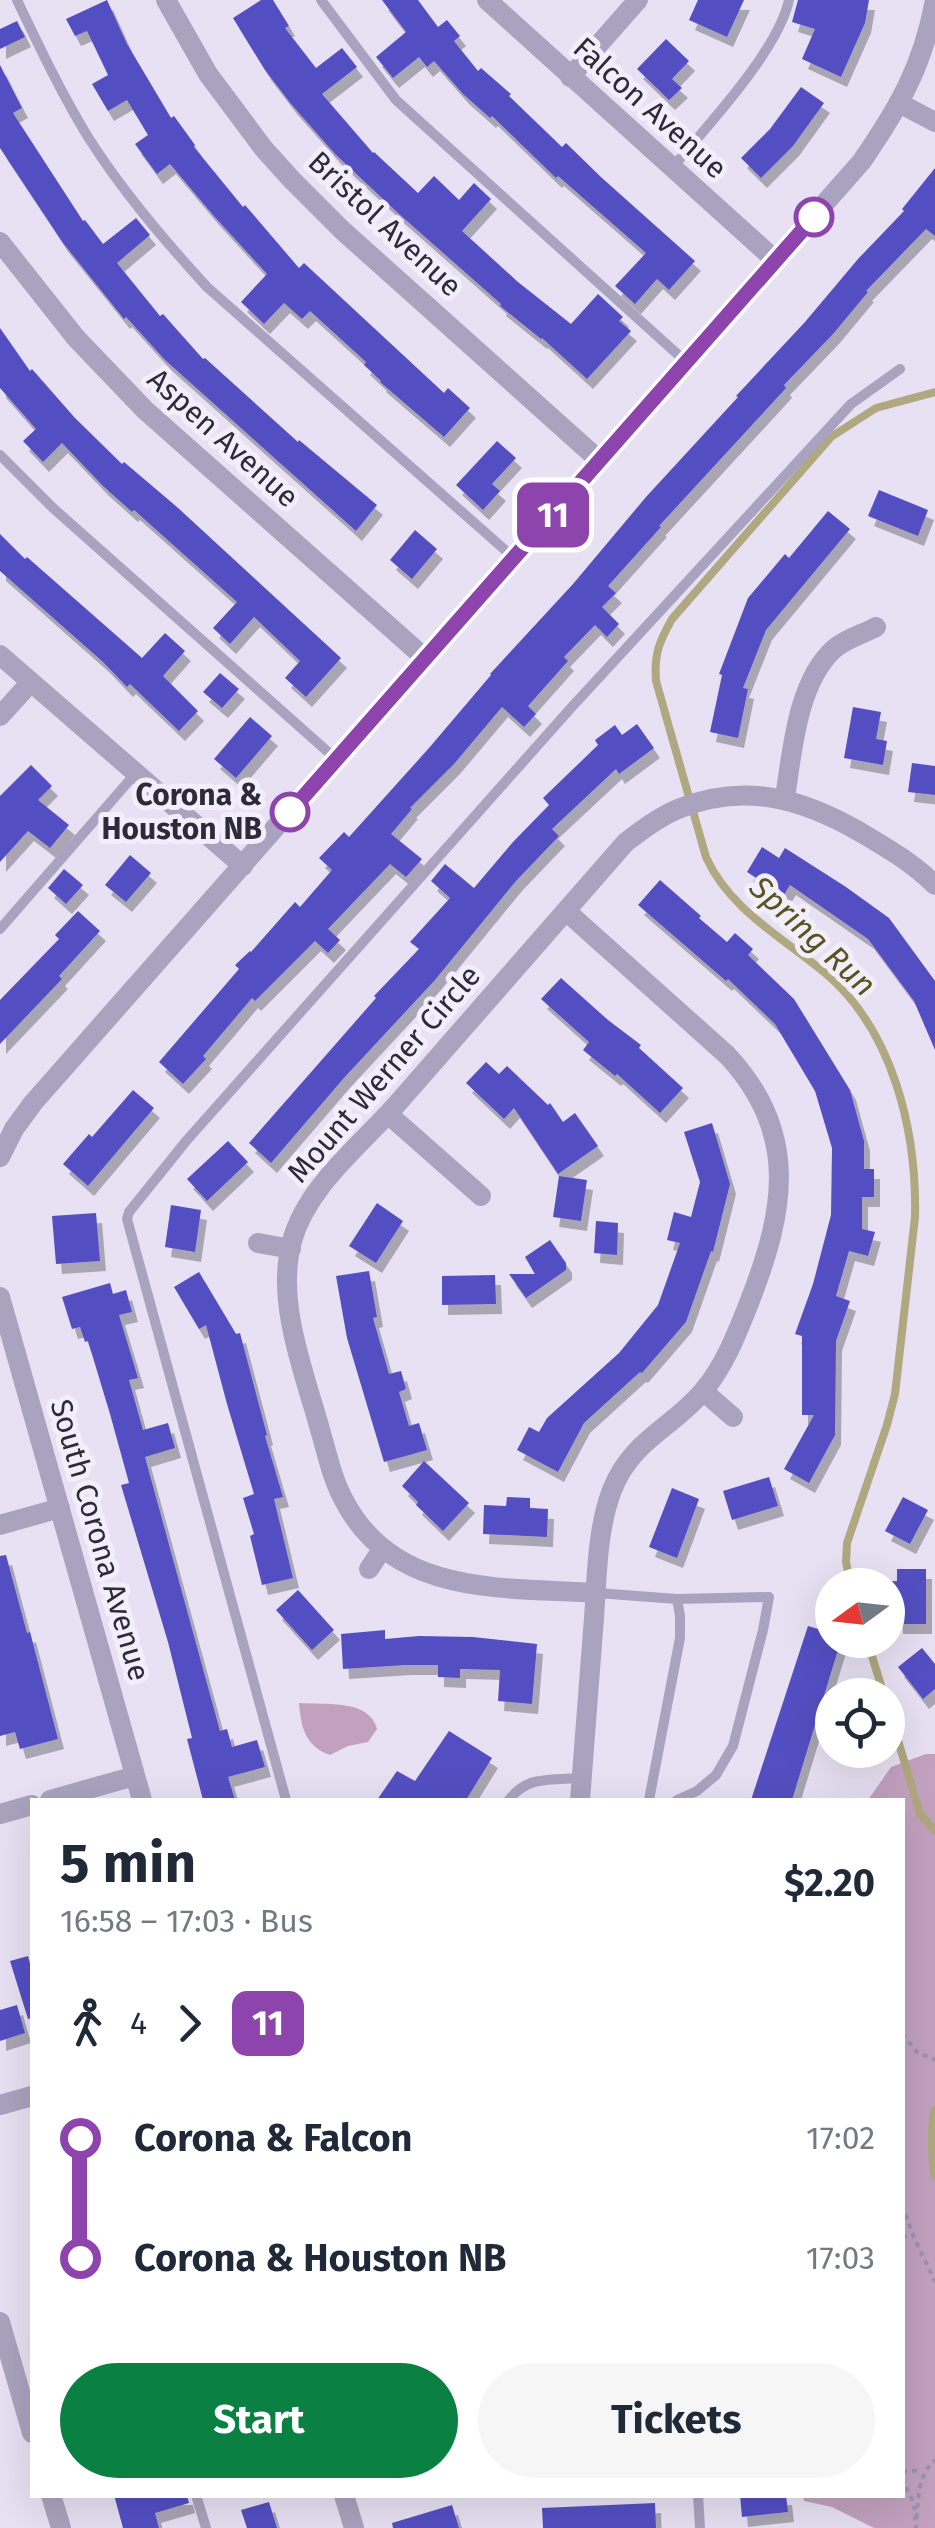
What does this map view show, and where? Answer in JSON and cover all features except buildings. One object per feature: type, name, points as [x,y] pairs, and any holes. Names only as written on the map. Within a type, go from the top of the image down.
[{"type":"street","name":"Bristol Avenue","points":[[166,0],[208,74],[292,180],[342,230],[600,461]]},
{"type":"street","name":"Falcon Avenue","points":[[487,0],[775,260]]},
{"type":"street","points":[[570,77],[638,0]]},
{"type":"street","points":[[0,1157],[33,1103],[862,161],[916,72],[935,0]]},
{"type":"street","points":[[900,103],[935,122]]},
{"type":"street","name":"Aspen Avenue","points":[[0,242],[76,338],[145,410],[426,658]]},
{"type":"street","points":[[785,798],[801,714],[820,666],[836,647],[876,627]]},
{"type":"street","points":[[0,654],[243,866]]},
{"type":"street","points":[[0,716],[31,682]]},
{"type":"street","name":"Mount Werner Circle","points":[[596,1593],[468,1585],[420,1571],[383,1548],[357,1522],[334,1479],[290,1316],[287,1279],[291,1249],[303,1214],[316,1194],[626,842],[652,823],[706,800],[785,798],[841,821],[917,867],[935,885]]},
{"type":"street","points":[[566,911],[727,1054],[752,1085],[770,1122],[779,1175],[771,1243],[728,1353],[704,1392],[638,1446],[611,1492],[604,1518],[596,1593],[580,1798]]},
{"type":"street","points":[[388,1114],[481,1196]]},
{"type":"street","points":[[258,1243],[291,1249]]},
{"type":"street","name":"South Corona Avenue","points":[[0,1297],[141,1798]]},
{"type":"street","points":[[704,1392],[733,1417]]},
{"type":"street","points":[[0,1525],[60,1508]]},
{"type":"street","points":[[368,1569],[383,1548]]},
{"type":"street","points":[[57,1798],[134,1776]]},
{"type":"street","points":[[0,1814],[30,1806]]},
{"type":"street","points":[[0,2105],[30,2097]]},
{"type":"street","points":[[0,2322],[30,2426]]},
{"type":"street","points":[[52,2498],[60,2528]]},
{"type":"street","points":[[345,2498],[354,2528]]},
{"type":"lane","points":[[18,0],[87,136],[168,245],[207,287],[515,558]]},
{"type":"lane","points":[[322,0],[396,100],[686,362]]},
{"type":"lane","points":[[672,168],[746,78],[773,38],[789,0]]},
{"type":"lane","points":[[285,1798],[127,1219],[129,1212],[187,1140],[597,680],[851,404],[900,369]]},
{"type":"lane","points":[[0,456],[53,508],[337,760]]},
{"type":"lane","points":[[0,929],[136,773]]},
{"type":"lane","points":[[596,1593],[677,1599],[768,1597],[764,1630],[733,1746],[716,1775],[681,1798]]},
{"type":"lane","points":[[648,1798],[680,1638],[677,1599]]},
{"type":"lane","points":[[510,1798],[530,1781],[582,1778]]},
{"type":"lane","points":[[197,2498],[206,2528]]},
{"type":"lane","points":[[698,2498],[700,2528]]},
{"type":"path","points":[[905,2037],[918,2052],[935,2060]]},
{"type":"path","points":[[905,2214],[935,2282]]},
{"type":"path","points":[[905,2236],[912,2235]]},
{"type":"path","points":[[905,2475],[925,2469],[935,2460]]},
{"type":"path","points":[[916,2528],[925,2469]]},
{"type":"path","points":[[905,2482],[917,2518]]},
{"type":"shaded area","points":[[299,1703],[356,1708],[373,1719],[377,1729],[368,1742],[330,1755],[306,1735]]},
{"type":"shaded area","points":[[935,1754],[935,2528],[874,2528],[804,2498],[905,2498],[905,1798],[869,1798],[890,1768],[905,1768],[905,1762]]},
{"type":"waterway","name":"Spring Run","points":[[847,1568],[847,1543],[895,1394],[915,1217],[905,1117],[884,1053],[848,996],[742,907],[706,857],[656,681],[656,663],[672,619],[831,437],[876,408],[935,392]]},
{"type":"waterway","name":"Spring Run","points":[[873,1658],[879,1678]]},
{"type":"waterway","name":"Spring Run","points":[[905,1764],[920,1814],[935,1831]]},
{"type":"waterway","name":"Spring Run","points":[[935,2110],[935,2176]]},
{"type":"bus line","name":"11","points":[[290,812],[814,217]]},
{"type":"place","name":"Corona & Houston NB","points":[[290,812]]}]
